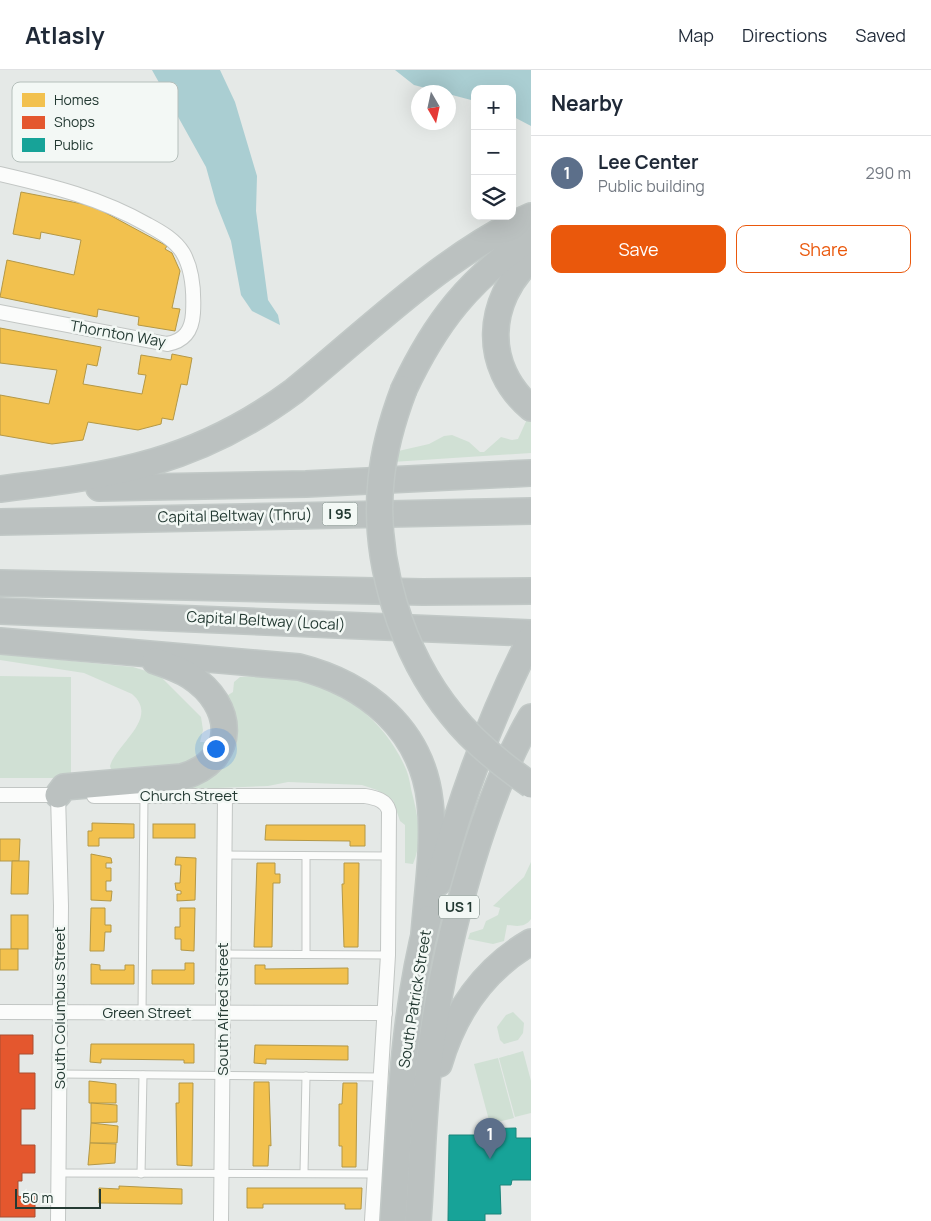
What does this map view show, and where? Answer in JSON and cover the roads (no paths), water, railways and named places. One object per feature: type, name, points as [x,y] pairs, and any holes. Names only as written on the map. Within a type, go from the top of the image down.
[{"type":"highway","points":[[0,491],[97,476],[178,455],[223,436],[272,407],[480,242],[531,216]]},
{"type":"highway","points":[[531,237],[508,253],[476,281],[435,329],[422,351],[404,389],[393,421],[381,480],[380,512],[384,561],[394,604],[419,663],[457,721],[489,755],[531,785]]},
{"type":"highway","points":[[531,259],[508,285],[497,314],[495,330],[496,346],[504,370],[514,390],[531,408]]},
{"type":"highway","points":[[438,478],[474,467],[531,462]]},
{"type":"highway","name":"I 95","points":[[0,491],[438,478],[531,473]]},
{"type":"highway","points":[[150,517],[531,495]]},
{"type":"highway","name":"Capital Beltway (Thru)","points":[[0,522],[150,517],[531,511]]},
{"type":"highway","points":[[0,582],[423,592],[531,591]]},
{"type":"highway","points":[[423,592],[531,600]]},
{"type":"highway","name":"Capital Beltway (Local)","points":[[0,611],[531,633]]},
{"type":"highway","name":"South Patrick Street","points":[[393,1221],[403,1062],[408,1019],[424,935],[456,822],[477,761],[514,671],[531,638]]},
{"type":"highway","points":[[0,641],[123,653],[251,661],[299,667],[324,673],[341,680],[367,696],[397,724],[417,757],[430,802],[431,836],[424,935]]},
{"type":"highway","points":[[58,796],[64,787],[169,778],[196,773],[216,757],[222,746],[224,733],[220,711],[204,688],[191,677],[170,666],[123,653]]},
{"type":"highway","name":"South Patrick Street","points":[[418,1221],[434,1023],[456,917],[476,848],[500,780],[531,717]]},
{"type":"highway","points":[[427,1107],[442,1054],[454,1023],[469,997],[502,963],[531,942]]},
{"type":"street","name":"Thornton Way","points":[[0,174],[63,188],[99,200],[165,235],[177,245],[184,255],[190,271],[194,308],[193,327],[175,343],[167,344],[0,312]]},
{"type":"street","name":"Church Street","points":[[0,795],[365,796],[377,799]]},
{"type":"street","name":"South Columbus Street","points":[[58,796],[61,1012],[58,1221]]},
{"type":"street","name":"South Alfred Street","points":[[221,1221],[225,796]]},
{"type":"street","name":"South Patrick Street","points":[[372,1221],[388,955],[389,811],[387,806],[377,799]]},
{"type":"street","name":"Green Street","points":[[0,1012],[385,1013]]},
{"type":"lane","points":[[142,1013],[144,796]]},
{"type":"lane","points":[[224,856],[389,856]]},
{"type":"lane","points":[[306,856],[306,954]]},
{"type":"lane","points":[[224,954],[388,955]]},
{"type":"lane","points":[[60,1074],[381,1077]]},
{"type":"lane","points":[[141,1174],[143,1075]]},
{"type":"lane","points":[[304,1172],[306,1076]]},
{"type":"lane","points":[[59,1173],[304,1172],[376,1174]]},
{"type":"water","points":[[152,70],[220,70],[235,102],[257,176],[256,211],[268,300],[278,315],[280,325],[252,311],[241,295],[231,241],[216,203],[206,167],[178,117],[178,82],[159,82]]},
{"type":"water","points":[[395,70],[531,70],[531,126],[516,118],[516,85],[471,85],[471,100],[456,96],[456,85],[414,85]]},
{"type":"place","name":"Lee Center","points":[[490,1159]]}]
